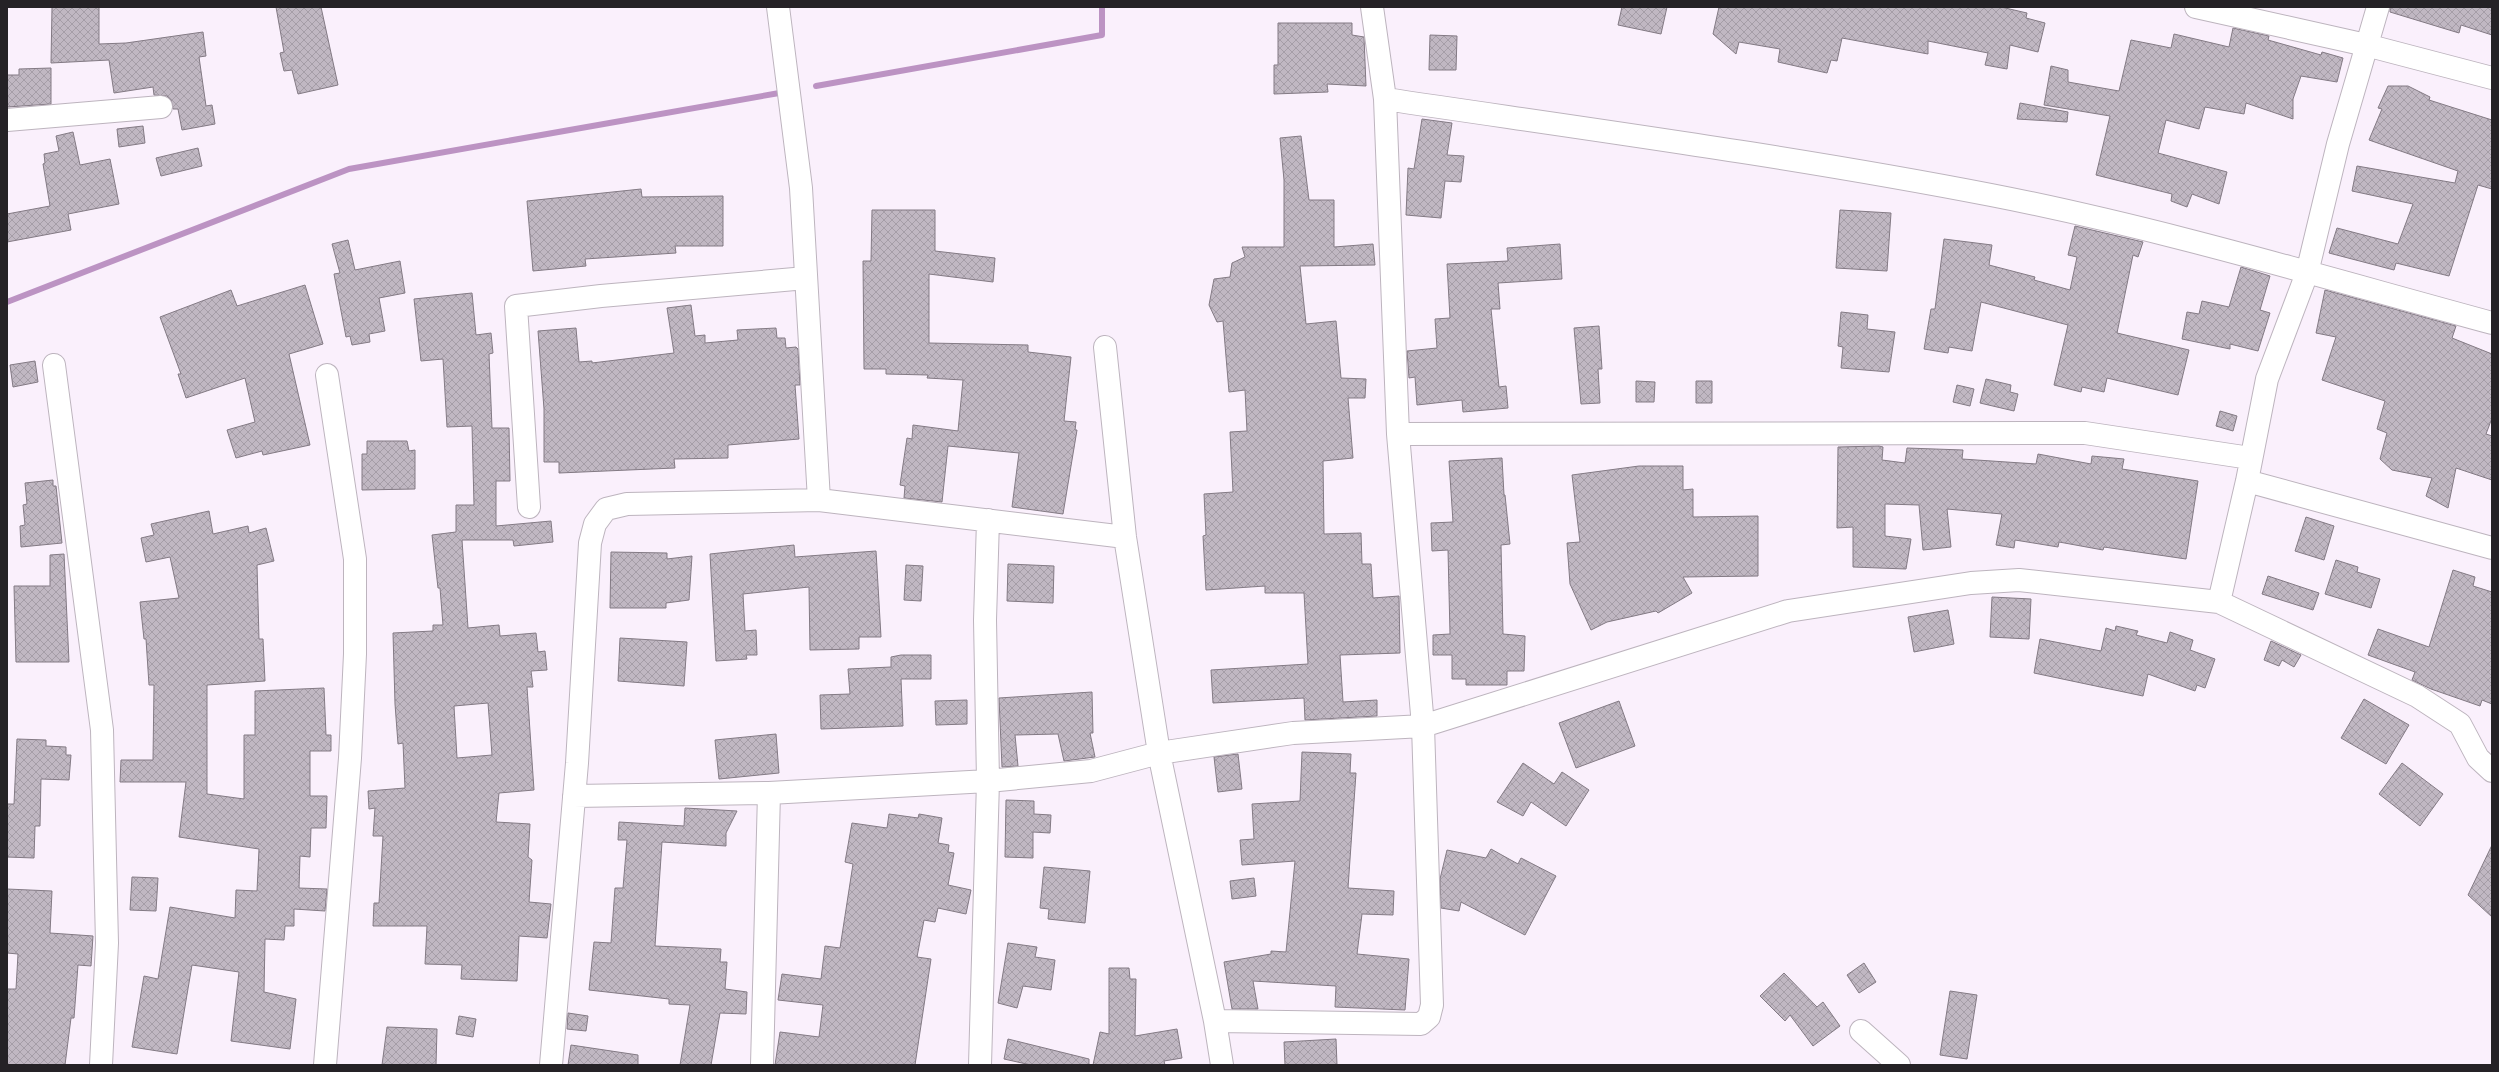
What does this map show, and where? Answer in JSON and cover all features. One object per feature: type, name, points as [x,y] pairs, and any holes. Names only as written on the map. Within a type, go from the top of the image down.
[{"type":"street","points":[[778,7],[801,188],[819,500]]},
{"type":"street","points":[[1215,1021],[1421,1024],[1429,1017],[1432,1005],[1423,726],[1398,434],[1385,99],[1372,7]]},
{"type":"street","points":[[2196,7],[2366,45],[2492,78]]},
{"type":"street","points":[[2219,602],[2247,481],[2250,458],[2267,379],[2307,272],[2366,45],[2378,7]]},
{"type":"street","points":[[1385,99],[1700,145],[1991,195],[2200,242],[2492,322]]},
{"type":"street","points":[[7,120],[161,107]]},
{"type":"street","points":[[528,506],[516,306],[601,296],[806,278]]},
{"type":"street","points":[[1105,347],[1125,537],[1160,753],[1215,1021],[1222,1065]]},
{"type":"street","points":[[54,365],[102,730],[107,943],[102,1065]]},
{"type":"street","points":[[325,1065],[350,758],[355,654],[356,559],[327,375]]},
{"type":"street","points":[[1398,434],[2084,433],[2250,458]]},
{"type":"street","points":[[2247,481],[2492,548]]},
{"type":"street","points":[[551,1065],[574,796],[590,543],[594,524],[606,508],[627,504],[819,500],[1125,537]]},
{"type":"street","points":[[980,1065],[988,781],[985,620],[988,520]]},
{"type":"street","points":[[574,796],[769,793],[988,781],[1091,771],[1160,753],[1293,733],[1423,726],[1796,610],[1971,583],[2019,580],[2219,602],[2417,696],[2460,724],[2478,758],[2492,771]]},
{"type":"street","points":[[762,1065],[769,793]]},
{"type":"street","points":[[1861,1031],[1899,1065]]},
{"type":"building","points":[[52,7],[99,7],[99,44],[126,43],[203,32],[206,56],[199,57],[206,106],[212,105],[215,124],[182,130],[178,109],[173,109],[171,100],[167,96],[154,95],[153,87],[114,93],[109,60],[51,63]]},
{"type":"building","points":[[276,7],[321,7],[338,85],[298,94],[292,70],[284,71],[280,53],[284,52]]},
{"type":"building","points":[[1622,7],[1667,7],[1661,34],[1618,25]]},
{"type":"building","points":[[1719,7],[2001,7],[2027,13],[2026,18],[2045,23],[2038,52],[2010,45],[2007,69],[1985,65],[1988,53],[1928,41],[1928,54],[1842,38],[1837,61],[1831,60],[1827,73],[1778,62],[1780,49],[1739,42],[1736,54],[1713,34]]},
{"type":"building","points":[[2390,7],[2492,7],[2492,35],[2461,25],[2459,33],[2390,12]]},
{"type":"building","points":[[1278,23],[1352,23],[1352,35],[1364,37],[1366,86],[1327,84],[1328,92],[1274,94],[1274,65],[1278,65]]},
{"type":"building","points":[[2233,28],[2269,36],[2268,40],[2321,55],[2322,52],[2343,58],[2337,82],[2301,76],[2293,99],[2293,119],[2246,103],[2244,114],[2205,107],[2199,129],[2166,120],[2158,153],[2227,172],[2219,204],[2192,194],[2187,207],[2171,201],[2172,194],[2096,175],[2110,116],[2044,105],[2051,66],[2068,70],[2068,82],[2119,91],[2131,40],[2171,48],[2174,34],[2229,47]]},
{"type":"building","points":[[1430,35],[1457,36],[1456,70],[1429,70]]},
{"type":"building","points":[[51,68],[51,104],[7,107],[7,75],[19,75],[19,69]]},
{"type":"building","points":[[2388,86],[2408,86],[2430,97],[2429,100],[2492,120],[2492,189],[2478,185],[2449,276],[2396,263],[2394,270],[2329,253],[2337,228],[2398,244],[2413,204],[2352,191],[2357,166],[2455,183],[2458,171],[2369,140],[2382,109],[2378,108]]},
{"type":"building","points":[[2020,103],[2068,112],[2067,122],[2017,119]]},
{"type":"building","points":[[1422,119],[1452,123],[1447,155],[1464,156],[1461,182],[1445,181],[1441,218],[1406,215],[1408,168],[1414,169]]},
{"type":"building","points":[[143,126],[145,143],[119,147],[117,129]]},
{"type":"building","points":[[73,132],[80,165],[110,159],[119,204],[68,214],[71,230],[7,242],[7,214],[50,206],[43,164],[45,163],[44,154],[59,151],[56,136]]},
{"type":"building","points":[[1301,136],[1309,200],[1334,200],[1334,247],[1373,244],[1375,265],[1300,266],[1306,324],[1336,321],[1341,378],[1366,379],[1365,398],[1348,398],[1353,458],[1323,461],[1324,534],[1361,533],[1362,564],[1371,564],[1373,598],[1399,596],[1400,653],[1340,655],[1343,702],[1377,700],[1377,716],[1305,720],[1304,698],[1213,703],[1211,670],[1308,664],[1304,593],[1265,593],[1265,586],[1206,590],[1203,536],[1206,535],[1204,494],[1233,492],[1230,432],[1247,431],[1245,390],[1229,392],[1223,321],[1217,322],[1209,305],[1214,279],[1230,277],[1232,263],[1245,257],[1242,247],[1284,247],[1284,180],[1280,138]]},
{"type":"building","points":[[198,148],[202,166],[161,176],[156,158]]},
{"type":"building","points":[[641,189],[642,197],[723,196],[723,246],[675,246],[676,253],[585,259],[586,266],[533,271],[527,201]]},
{"type":"building","points":[[872,210],[935,210],[935,251],[995,258],[993,282],[929,274],[929,343],[1028,345],[1028,352],[1071,357],[1064,421],[1076,422],[1075,430],[1077,430],[1063,514],[1012,507],[1019,453],[948,446],[942,502],[904,498],[905,486],[900,485],[907,438],[912,439],[913,425],[958,431],[963,380],[927,378],[928,375],[886,374],[886,369],[864,369],[863,261],[871,261]]},
{"type":"building","points":[[1840,210],[1891,213],[1887,271],[1836,268]]},
{"type":"building","points":[[2075,226],[2143,242],[2138,257],[2133,255],[2117,333],[2189,350],[2178,395],[2107,378],[2104,392],[2082,387],[2081,392],[2054,385],[2068,325],[1981,302],[1972,351],[1949,347],[1948,353],[1924,349],[1931,309],[1935,309],[1944,239],[1992,245],[1989,265],[2035,277],[2034,280],[2070,290],[2077,257],[2068,255]]},
{"type":"building","points":[[348,240],[355,270],[400,261],[405,293],[379,298],[385,331],[369,334],[370,342],[352,345],[350,336],[346,337],[334,274],[340,273],[332,244]]},
{"type":"building","points":[[1560,244],[1562,279],[1498,283],[1500,309],[1491,309],[1499,387],[1506,386],[1508,408],[1463,412],[1462,400],[1417,405],[1415,377],[1409,378],[1407,351],[1437,348],[1435,319],[1450,318],[1447,264],[1508,261],[1507,248]]},
{"type":"building","points":[[2241,267],[2270,276],[2260,310],[2270,313],[2258,351],[2230,344],[2230,349],[2182,339],[2187,312],[2199,314],[2202,301],[2229,307]]},
{"type":"building","points":[[305,285],[323,344],[289,354],[310,445],[263,455],[262,451],[236,458],[227,430],[255,422],[245,378],[186,398],[178,374],[181,374],[160,317],[231,290],[237,306]]},
{"type":"building","points":[[2325,290],[2456,326],[2452,338],[2492,354],[2492,418],[2486,434],[2492,436],[2492,480],[2456,468],[2448,508],[2426,496],[2432,478],[2392,470],[2380,459],[2387,433],[2377,429],[2385,401],[2322,380],[2336,337],[2316,333]]},
{"type":"building","points":[[472,293],[476,335],[491,333],[493,353],[489,354],[492,428],[509,428],[510,481],[496,481],[496,526],[551,521],[553,542],[514,546],[513,540],[462,540],[468,628],[499,625],[500,636],[536,633],[538,652],[545,651],[547,670],[531,671],[533,687],[527,687],[534,790],[499,793],[496,822],[530,824],[528,857],[532,860],[529,902],[551,904],[547,938],[519,936],[517,981],[461,979],[462,965],[425,964],[427,926],[373,926],[374,903],[379,903],[383,836],[373,836],[375,808],[369,809],[368,791],[405,788],[403,743],[398,744],[393,633],[433,631],[433,625],[443,625],[440,588],[438,588],[432,535],[456,532],[456,505],[474,505],[472,426],[447,427],[443,359],[421,361],[414,299]],"holes":[[[488,703],[492,755],[457,758],[454,706]]]},
{"type":"building","points":[[691,305],[695,336],[705,335],[705,343],[738,340],[737,330],[776,328],[777,338],[785,338],[786,348],[796,347],[798,349],[800,385],[795,385],[799,439],[728,445],[728,458],[674,459],[675,468],[559,473],[559,462],[544,462],[544,409],[538,331],[576,328],[579,362],[592,361],[592,363],[674,353],[667,308]]},
{"type":"building","points":[[1841,312],[1868,315],[1867,329],[1895,332],[1889,372],[1841,368],[1843,347],[1838,346]]},
{"type":"building","points":[[1599,326],[1602,369],[1598,369],[1600,403],[1581,404],[1574,328]]},
{"type":"building","points":[[35,361],[38,382],[13,387],[10,365]]},
{"type":"building","points":[[1986,379],[2011,385],[2010,392],[2018,394],[2014,411],[1980,403]]},
{"type":"building","points":[[1636,381],[1655,382],[1654,402],[1636,402]]},
{"type":"building","points":[[1696,381],[1712,381],[1712,403],[1696,403]]},
{"type":"building","points":[[1957,385],[1974,389],[1970,406],[1953,402]]},
{"type":"building","points":[[2220,411],[2237,416],[2233,431],[2216,426]]},
{"type":"building","points":[[367,441],[407,441],[409,451],[415,450],[415,489],[362,490],[362,454],[367,454]]},
{"type":"building","points":[[1838,447],[1883,447],[1882,460],[1905,463],[1907,448],[1963,450],[1962,459],[2036,464],[2038,454],[2091,464],[2092,456],[2124,459],[2122,469],[2198,481],[2186,559],[2104,547],[2103,550],[2059,542],[2058,547],[2015,540],[2014,548],[1996,545],[2002,514],[1947,509],[1951,547],[1923,550],[1919,505],[1885,504],[1885,536],[1911,539],[1906,569],[1853,567],[1853,527],[1837,528]]},
{"type":"building","points":[[1502,458],[1504,495],[1510,544],[1501,545],[1503,634],[1525,636],[1524,671],[1507,671],[1507,685],[1466,685],[1466,679],[1452,679],[1452,655],[1433,655],[1433,635],[1450,634],[1448,550],[1432,551],[1431,523],[1453,522],[1449,461]]},
{"type":"building","points":[[1639,466],[1683,466],[1683,490],[1693,489],[1693,517],[1758,516],[1758,576],[1683,577],[1692,593],[1658,613],[1656,611],[1607,622],[1591,630],[1570,584],[1567,543],[1580,542],[1572,475]]},
{"type":"building","points":[[53,480],[53,486],[56,486],[62,543],[21,547],[20,526],[25,525],[23,505],[27,504],[25,483]]},
{"type":"building","points":[[209,511],[213,534],[248,526],[249,533],[266,528],[274,561],[257,565],[259,639],[263,639],[265,681],[207,685],[207,794],[244,799],[244,735],[255,735],[255,691],[324,688],[326,735],[331,735],[331,751],[310,751],[310,796],[327,796],[326,828],[311,828],[310,857],[300,856],[299,888],[327,889],[325,911],[294,909],[294,926],[285,926],[284,940],[265,939],[264,992],[296,999],[290,1049],[231,1041],[239,972],[192,965],[177,1054],[132,1047],[144,976],[158,979],[170,907],[235,918],[236,890],[257,891],[259,849],[179,837],[186,782],[120,782],[121,760],[153,760],[154,685],[149,685],[146,639],[144,639],[140,602],[179,598],[170,557],[146,562],[141,538],[154,535],[151,524]]},
{"type":"building","points":[[2306,517],[2334,526],[2324,560],[2295,551]]},
{"type":"building","points":[[794,545],[795,557],[876,551],[881,637],[859,637],[859,649],[810,650],[809,587],[743,594],[745,631],[756,630],[757,655],[746,655],[747,659],[716,661],[710,554]]},
{"type":"building","points":[[611,552],[667,553],[667,559],[692,556],[689,600],[666,603],[666,608],[610,608]]},
{"type":"building","points":[[64,554],[69,662],[16,662],[14,586],[50,586],[50,555]]},
{"type":"building","points":[[2336,560],[2358,567],[2357,572],[2380,579],[2371,608],[2325,594]]},
{"type":"building","points":[[1008,564],[1054,566],[1053,603],[1007,601]]},
{"type":"building","points":[[906,565],[923,566],[921,601],[904,600]]},
{"type":"building","points":[[2453,570],[2475,577],[2473,586],[2492,592],[2492,704],[2482,700],[2480,706],[2431,689],[2412,680],[2415,672],[2368,655],[2378,629],[2429,647]]},
{"type":"building","points":[[2268,576],[2319,593],[2313,610],[2262,594]]},
{"type":"building","points":[[1992,597],[2031,599],[2029,639],[1990,637]]},
{"type":"building","points":[[1948,610],[1954,644],[1914,652],[1908,617]]},
{"type":"building","points":[[2116,626],[2138,631],[2136,635],[2167,643],[2170,632],[2193,640],[2190,650],[2215,659],[2205,688],[2197,685],[2195,691],[2148,674],[2143,696],[2034,673],[2040,639],[2101,651],[2106,628],[2115,631]]},
{"type":"building","points":[[620,638],[687,642],[684,686],[618,681]]},
{"type":"building","points":[[2271,641],[2301,655],[2294,667],[2282,660],[2279,666],[2264,660]]},
{"type":"building","points":[[901,655],[931,655],[931,679],[901,679],[903,726],[821,729],[820,695],[850,694],[848,669],[891,667],[891,657]]},
{"type":"building","points":[[1092,692],[1093,733],[1090,733],[1095,757],[1064,761],[1058,734],[1015,735],[1018,766],[1002,767],[999,698]]},
{"type":"building","points":[[2364,699],[2409,725],[2386,764],[2341,738]]},
{"type":"building","points":[[967,700],[967,724],[936,725],[935,701]]},
{"type":"building","points":[[1619,701],[1635,746],[1576,768],[1559,723]]},
{"type":"building","points":[[776,734],[779,773],[719,779],[715,740]]},
{"type":"building","points":[[17,739],[46,740],[46,746],[66,747],[66,755],[71,755],[69,780],[41,779],[40,826],[35,826],[34,858],[7,857],[7,804],[14,804]]},
{"type":"building","points":[[1302,752],[1351,754],[1350,773],[1356,773],[1348,888],[1394,891],[1393,915],[1362,914],[1357,954],[1409,959],[1405,1010],[1335,1007],[1336,986],[1253,981],[1258,1009],[1232,1009],[1224,962],[1271,954],[1271,951],[1286,952],[1295,861],[1242,865],[1240,840],[1254,839],[1252,804],[1300,801]]},
{"type":"building","points":[[1238,754],[1242,789],[1218,792],[1214,757]]},
{"type":"building","points":[[1523,763],[1554,784],[1562,772],[1589,790],[1566,826],[1531,802],[1523,816],[1497,802]]},
{"type":"building","points":[[2402,763],[2443,794],[2420,826],[2379,794]]},
{"type":"building","points":[[1006,800],[1034,801],[1034,814],[1051,815],[1050,833],[1033,832],[1033,858],[1005,857]]},
{"type":"building","points":[[685,808],[737,811],[726,833],[726,846],[662,842],[655,946],[721,949],[720,962],[727,962],[725,989],[747,992],[746,1014],[720,1013],[711,1065],[680,1065],[690,1005],[669,1004],[669,999],[589,990],[594,942],[611,943],[615,888],[623,888],[627,840],[618,840],[619,822],[684,826]]},
{"type":"building","points":[[889,814],[918,818],[919,814],[942,818],[938,843],[949,845],[948,852],[954,853],[948,885],[971,890],[966,914],[938,908],[935,922],[924,920],[917,957],[931,959],[915,1065],[775,1065],[780,1032],[819,1037],[823,1005],[778,1000],[782,974],[821,979],[825,946],[840,948],[853,864],[845,862],[852,823],[887,828]]},
{"type":"building","points":[[2492,845],[2492,917],[2468,895]]},
{"type":"building","points":[[1491,849],[1518,864],[1521,858],[1556,876],[1525,935],[1461,902],[1459,911],[1441,908],[1440,879],[1447,850],[1486,858]]},
{"type":"building","points":[[1044,867],[1090,871],[1085,923],[1048,919],[1049,909],[1040,908]]},
{"type":"building","points":[[132,877],[158,878],[156,911],[130,910]]},
{"type":"building","points":[[1254,878],[1256,896],[1232,899],[1230,881]]},
{"type":"building","points":[[7,889],[52,891],[50,933],[93,936],[91,966],[78,965],[74,1018],[71,1018],[65,1065],[7,1065],[7,989],[16,989],[18,954],[7,953]]},
{"type":"building","points":[[1008,943],[1037,947],[1035,957],[1055,960],[1051,990],[1023,986],[1017,1008],[998,1003]]},
{"type":"building","points":[[1864,963],[1876,982],[1859,993],[1847,975]]},
{"type":"building","points":[[1109,968],[1129,968],[1130,979],[1136,979],[1135,1036],[1177,1029],[1182,1058],[1164,1061],[1165,1065],[1093,1065],[1100,1032],[1109,1034]]},
{"type":"building","points":[[1784,973],[1817,1007],[1823,1002],[1840,1026],[1813,1046],[1790,1015],[1785,1021],[1760,996]]},
{"type":"building","points":[[1950,991],[1977,995],[1967,1059],[1940,1055]]},
{"type":"building","points":[[568,1013],[588,1016],[586,1031],[567,1029]]},
{"type":"building","points":[[459,1016],[476,1019],[473,1037],[456,1034]]},
{"type":"building","points":[[387,1027],[437,1029],[436,1065],[382,1065]]},
{"type":"building","points":[[1008,1039],[1089,1059],[1089,1065],[1031,1065],[1004,1059]]},
{"type":"building","points":[[1336,1039],[1337,1065],[1285,1065],[1284,1042]]},
{"type":"building","points":[[571,1045],[638,1055],[638,1065],[568,1065]]},
{"type":"waterway","points":[[816,86],[1102,35],[1102,7]]},
{"type":"waterway","points":[[7,302],[349,169],[785,92]]}]
